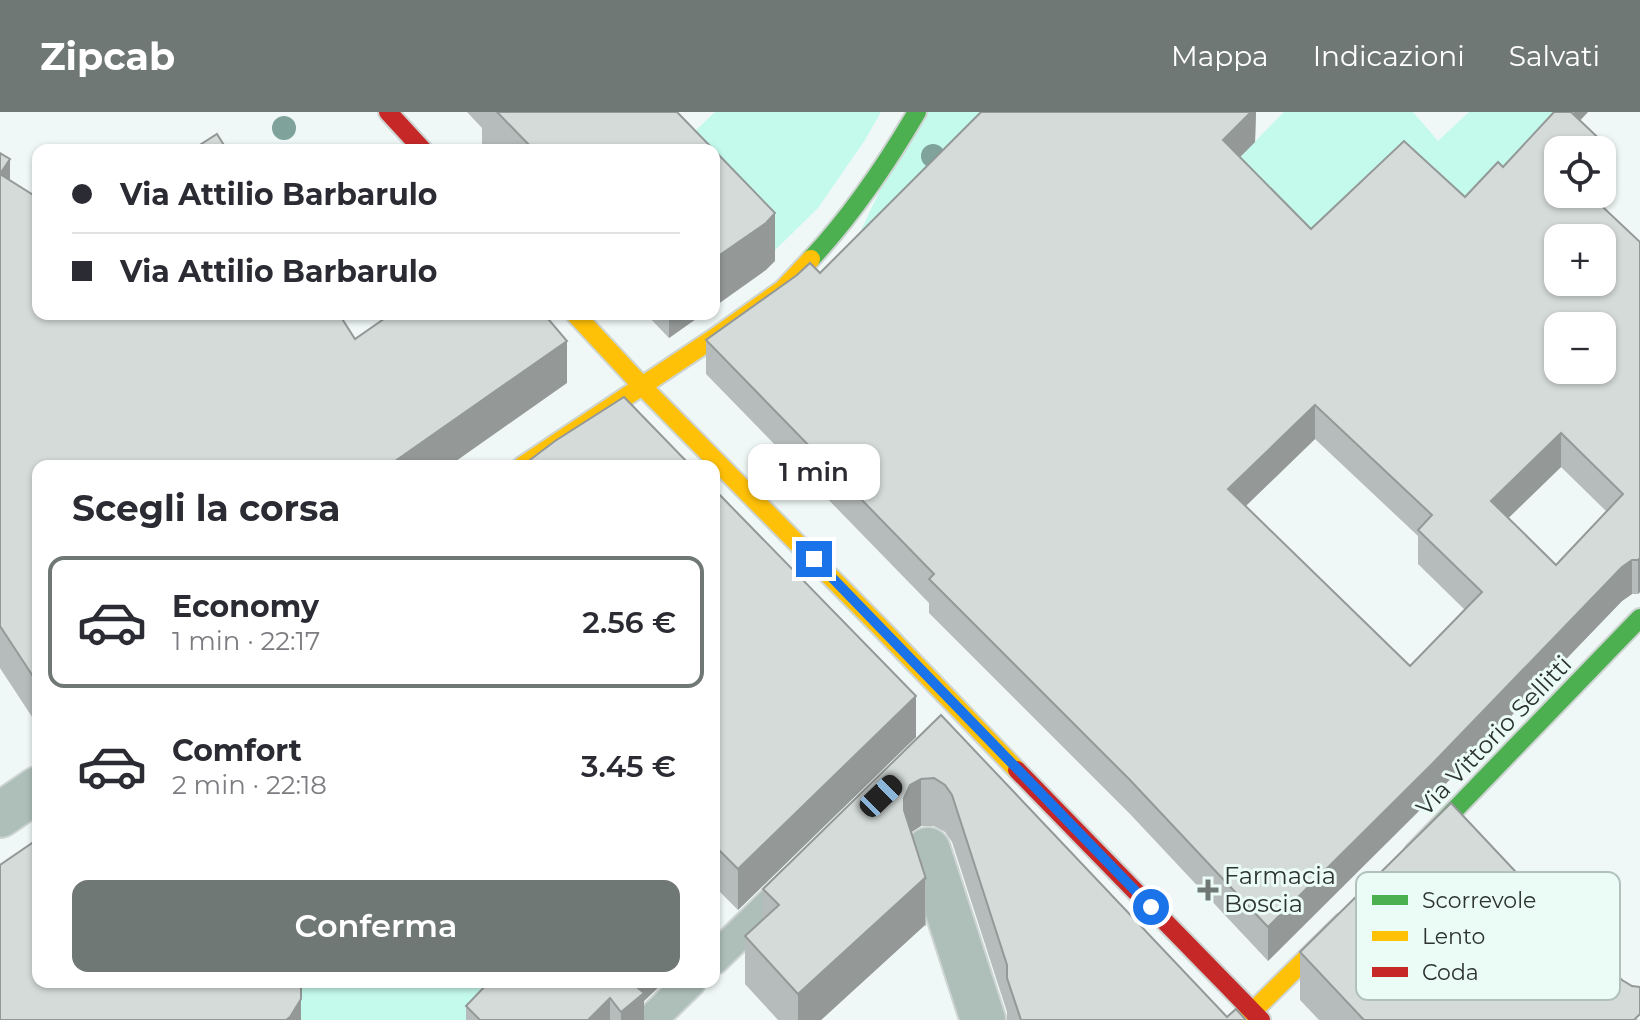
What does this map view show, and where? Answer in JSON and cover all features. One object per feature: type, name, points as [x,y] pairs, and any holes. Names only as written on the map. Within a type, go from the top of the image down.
[{"type":"street","points":[[388,112],[417,144]]},
{"type":"street","points":[[531,460],[783,289],[837,231],[891,157],[917,112]]},
{"type":"street","points":[[581,320],[715,460]]},
{"type":"street","points":[[720,465],[869,615],[955,724],[1253,1017],[1352,913]]},
{"type":"street","name":"Via Vittorio Sellitti","points":[[1396,870],[1462,827],[1640,618]]},
{"type":"street","points":[[0,815],[32,793]]},
{"type":"street","points":[[928,850],[983,1020]]},
{"type":"lane","points":[[720,953],[813,862]]},
{"type":"lane","points":[[651,1020],[684,988]]},
{"type":"green space","points":[[715,112],[881,112],[818,208],[770,255],[720,204],[720,144],[681,144]]},
{"type":"green space","points":[[917,112],[1015,112],[830,296]]},
{"type":"green space","points":[[1284,112],[1413,112],[1438,141],[1469,112],[1587,112],[1564,136],[1544,136],[1544,157],[1503,200],[1314,268],[1223,174]]},
{"type":"green space","points":[[280,988],[503,988],[470,1020],[300,1020]]},
{"type":"building","points":[[497,112],[677,112],[708,144],[528,144]]},
{"type":"building","points":[[981,112],[1251,112],[1223,140],[1311,229],[1404,141],[1465,197],[1498,162],[1503,167],[1554,112],[1571,112],[1596,136],[1544,136],[1544,208],[1604,208],[1640,242],[1640,558],[1622,567],[1433,763],[1268,927],[1130,780],[929,579],[934,574],[706,340],[810,263],[820,273]],"holes":[[[1315,405],[1432,515],[1418,530],[1482,592],[1410,666],[1228,489]],[[1561,433],[1623,494],[1556,565],[1491,501]]]},
{"type":"building","points":[[217,134],[223,144],[201,144]]},
{"type":"building","points":[[0,153],[10,159],[0,174]]},
{"type":"building","points":[[720,156],[775,213],[766,223],[720,255]]},
{"type":"building","points":[[0,174],[32,194],[32,320],[343,320],[355,339],[382,320],[549,320],[567,341],[397,460],[32,460],[32,675],[0,626]]},
{"type":"building","points":[[624,397],[685,460],[530,460]]},
{"type":"building","points":[[720,495],[916,696],[738,869],[720,851]]},
{"type":"building","points":[[941,715],[1227,1017],[1236,1009],[1246,1020],[1021,1020],[1007,978],[1007,965],[952,795],[945,785],[934,778],[921,779],[910,785],[904,798],[904,810],[926,879],[798,994],[745,936],[779,905],[763,889]]},
{"type":"building","points":[[1451,803],[1516,872],[1381,872]]},
{"type":"building","points":[[32,843],[32,988],[301,988],[301,999],[286,1020],[0,1020],[0,865]]},
{"type":"building","points":[[1356,897],[1356,1000],[1620,1000],[1620,978],[1640,987],[1640,1014],[1634,1020],[1364,1020],[1300,952]]},
{"type":"building","points":[[483,988],[638,988],[644,993],[621,1012],[610,998],[588,1020],[480,1020],[466,1006]]},
{"type":"traffic: fast","points":[[811,259],[868,189],[917,112]]},
{"type":"traffic: fast","points":[[1414,852],[1640,618]]},
{"type":"traffic: slow","points":[[531,460],[783,289],[811,259]]},
{"type":"traffic: slow","points":[[581,320],[715,460]]},
{"type":"traffic: slow","points":[[720,465],[1017,770]]},
{"type":"traffic: slow","points":[[1244,1020],[1342,923]]},
{"type":"traffic: jam","points":[[388,112],[417,144]]},
{"type":"traffic: jam","points":[[1017,770],[1261,1020]]},
{"type":"place","name":"Farmacia Boscia","points":[[1208,890]]},
{"type":"route","points":[[814,559],[1151,907]]}]
